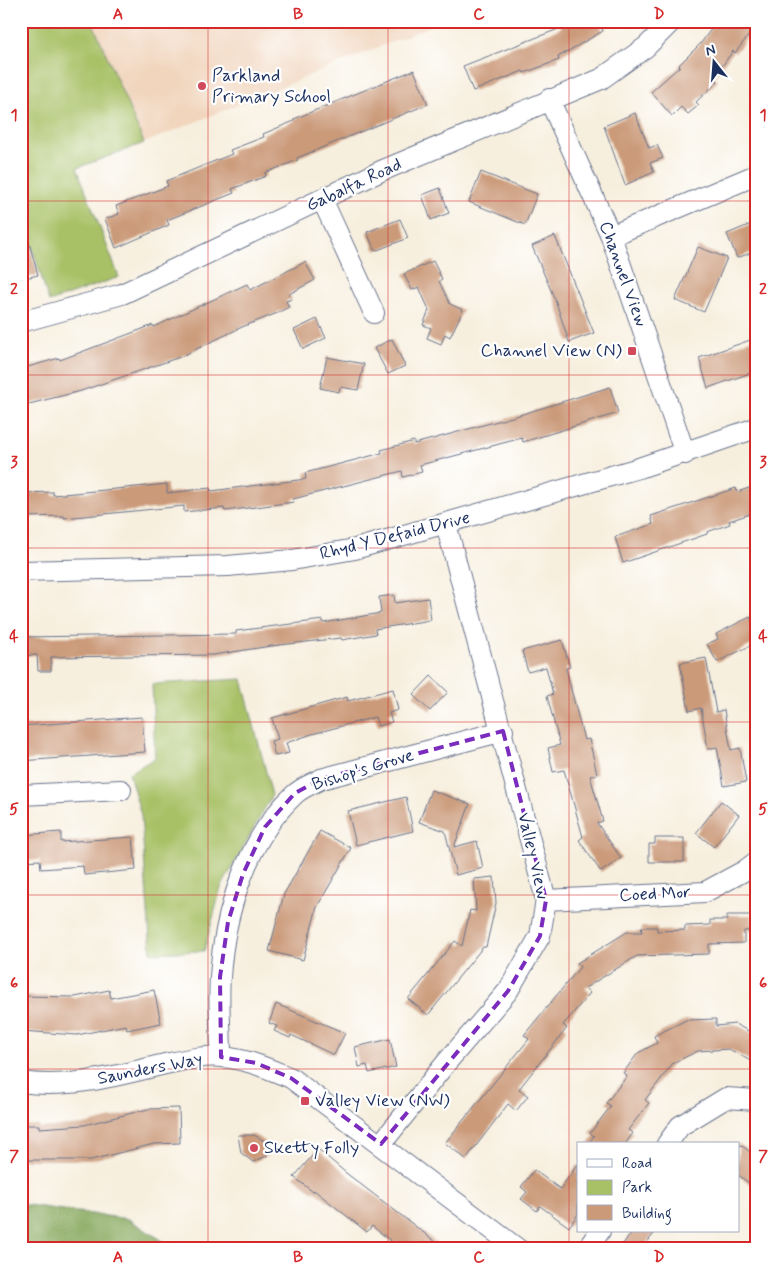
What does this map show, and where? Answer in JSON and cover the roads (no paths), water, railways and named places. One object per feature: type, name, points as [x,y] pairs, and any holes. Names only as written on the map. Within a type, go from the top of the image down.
[{"type":"street","name":"Gabalfa Road","points":[[21,322],[118,295],[381,171],[549,99],[601,79],[646,47],[672,21]]},
{"type":"street","name":"Channel View","points":[[549,99],[611,236],[685,454]]},
{"type":"street","points":[[611,236],[756,175]]},
{"type":"street","points":[[322,199],[374,313]]},
{"type":"street","name":"Rhyd Y Defaid Drive","points":[[21,571],[228,566],[292,560],[355,549],[685,454],[756,428]]},
{"type":"street","name":"Valley View","points":[[381,1144],[446,1062],[508,991],[540,936],[546,900],[503,731],[446,524]]},
{"type":"street","name":"Bishop's Grove","points":[[221,1056],[220,977],[228,922],[243,874],[265,828],[296,793],[321,779],[503,731]]},
{"type":"street","points":[[21,795],[121,790]]},
{"type":"street","name":"Coed Mor","points":[[546,900],[705,892],[744,871],[756,862]]},
{"type":"street","name":"Saunders Way","points":[[21,1082],[41,1085],[82,1082],[185,1060],[221,1056],[256,1063],[291,1078],[518,1249]]},
{"type":"street","points":[[668,1142],[680,1126],[726,1098],[756,1100]]},
{"type":"street","points":[[587,1249],[599,1232]]},
{"type":"place","name":"Parkland Primary School","points":[[202,86]]},
{"type":"place","name":"Channel View (N)","points":[[632,351]]},
{"type":"place","name":"Valley View (NW)","points":[[305,1101]]},
{"type":"place","name":"Sketty Folly","points":[[254,1148]]}]
